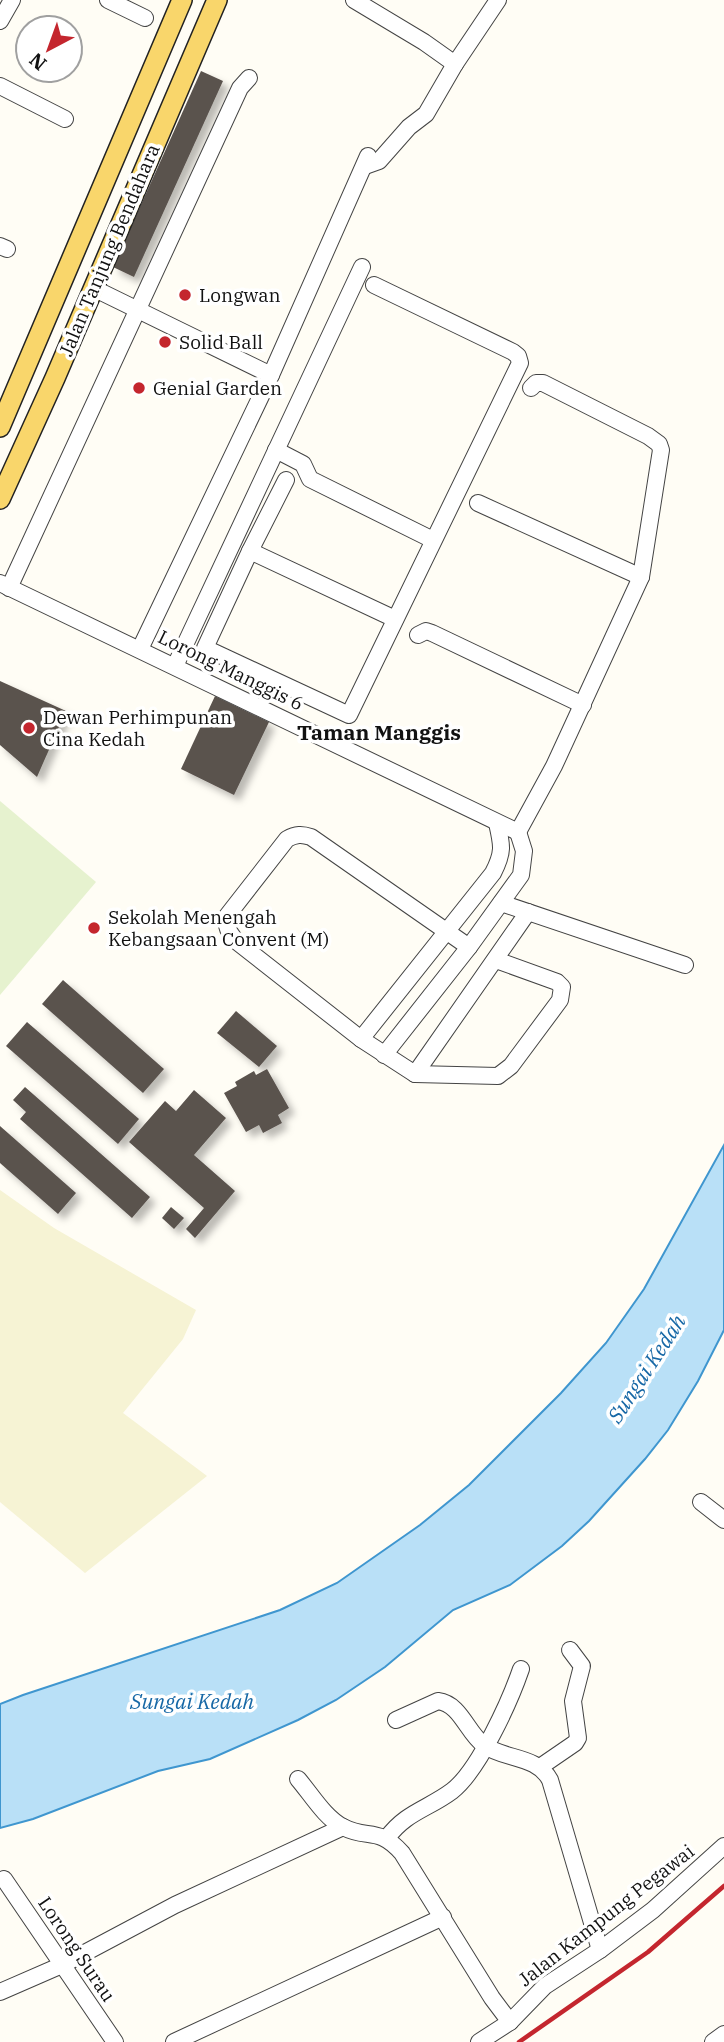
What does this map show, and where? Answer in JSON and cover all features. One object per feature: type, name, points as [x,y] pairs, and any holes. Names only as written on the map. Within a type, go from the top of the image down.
[{"type":"main road","name":"Jalan Tanjung Bendahara","points":[[0,427],[182,0]]},
{"type":"main road","name":"Jalan Tanjung Bendahara","points":[[0,499],[217,0]]},
{"type":"main road","points":[[169,29],[197,42]]},
{"type":"street","points":[[0,21],[12,0]]},
{"type":"street","points":[[108,0],[145,18]]},
{"type":"street","points":[[354,0],[455,64]]},
{"type":"street","points":[[140,649],[271,374],[366,161],[379,161],[409,127],[426,114],[455,64],[498,0]]},
{"type":"street","points":[[5,586],[139,310],[240,88],[249,78]]},
{"type":"street","points":[[0,86],[65,118]]},
{"type":"street","points":[[175,666],[362,267]]},
{"type":"street","points":[[286,480],[205,648],[349,715],[520,363],[519,356],[374,285]]},
{"type":"street","points":[[93,288],[271,374]]},
{"type":"street","points":[[384,1055],[469,947],[523,869],[524,851],[518,832],[583,705],[641,577],[659,444],[543,383],[536,383],[531,388]]},
{"type":"street","points":[[276,450],[303,464],[310,479],[433,540]]},
{"type":"street","points":[[267,471],[286,480],[302,482],[310,479]]},
{"type":"street","points":[[478,503],[641,577]]},
{"type":"street","points":[[250,551],[394,619]]},
{"type":"street","name":"Lorong Manggis 6","points":[[5,586],[518,832]]},
{"type":"street","points":[[418,635],[426,631],[432,633],[583,705]]},
{"type":"street","points":[[361,1040],[493,873],[502,857],[497,822]]},
{"type":"street","points":[[469,947],[311,836],[294,835],[287,839],[228,916],[226,924],[236,941],[361,1040],[415,1074],[498,1076],[511,1066],[560,1000],[562,987],[556,982],[496,960]]},
{"type":"street","points":[[501,902],[685,965]]},
{"type":"street","points":[[415,1074],[528,912]]},
{"type":"street","points":[[701,1502],[724,1520]]},
{"type":"street","points":[[540,1767],[575,1743],[578,1738],[573,1701],[582,1666],[570,1650]]},
{"type":"street","points":[[387,1838],[400,1822],[458,1785],[485,1746],[510,1699],[521,1669]]},
{"type":"street","points":[[396,1720],[438,1701],[442,1702],[461,1716],[485,1746],[540,1767],[550,1780],[600,1950]]},
{"type":"street","points":[[298,1779],[343,1827],[387,1838],[410,1862],[492,1998],[510,2022]]},
{"type":"street","points":[[0,1992],[62,1965],[175,1905],[343,1827]]},
{"type":"street","name":"Jalan Kampung Pegawai","points":[[479,2042],[510,2022],[545,1986],[600,1950],[684,1884],[724,1846]]},
{"type":"street","name":"Lorong Surau","points":[[4,1879],[115,2042]]},
{"type":"street","points":[[174,2042],[443,1917]]},
{"type":"street","points":[[713,2042],[724,2034]]},
{"type":"shaded area","points":[[0,1190],[54,1228],[196,1310],[183,1339],[123,1413],[207,1476],[85,1573],[0,1502]]},
{"type":"green space","points":[[0,801],[96,882],[0,995]]},
{"type":"water","name":"Sungai Kedah","points":[[724,1145],[724,1330],[698,1381],[668,1430],[589,1521],[562,1546],[510,1585],[453,1610],[385,1667],[336,1700],[298,1720],[210,1759],[158,1771],[33,1819],[0,1828],[0,1704],[280,1610],[337,1583],[420,1525],[469,1485],[561,1393],[606,1343],[644,1289]]},
{"type":"building","points":[[201,71],[223,81],[134,277],[113,267]]},
{"type":"building","name":"Dewan Perhimpunan Cina Kedah","points":[[0,681],[66,711],[37,777],[0,745]]},
{"type":"building","points":[[215,696],[269,722],[234,795],[181,769]]},
{"type":"building","points":[[63,980],[164,1069],[143,1093],[42,1004]]},
{"type":"building","points":[[236,1011],[277,1046],[259,1067],[217,1033]]},
{"type":"building","points":[[27,1022],[139,1119],[118,1144],[6,1046]]},
{"type":"building","points":[[267,1069],[289,1108],[278,1115],[282,1123],[263,1133],[259,1125],[246,1132],[224,1093],[237,1086],[235,1082],[254,1071],[256,1075]]},
{"type":"building","points":[[25,1087],[150,1197],[132,1218],[20,1119],[26,1112],[13,1100]]},
{"type":"building","points":[[194,1090],[226,1118],[194,1155],[235,1191],[195,1238],[186,1229],[204,1208],[129,1142],[165,1101],[176,1111]]},
{"type":"building","points":[[0,1126],[76,1193],[58,1214],[0,1163]]},
{"type":"building","points":[[171,1207],[184,1218],[174,1229],[162,1218]]},
{"type":"railway","points":[[519,2042],[648,1952],[724,1886]]},
{"type":"place","name":"Longwan","points":[[185,295]]},
{"type":"place","name":"Solid Ball","points":[[165,342]]},
{"type":"place","name":"Genial Garden","points":[[139,388]]},
{"type":"place","name":"Dewan Perhimpunan Cina Kedah","points":[[29,728]]},
{"type":"place","name":"Sekolah Menengah Kebangsaan Convent (M)","points":[[94,928]]},
{"type":"district","name":"Taman Manggis","points":[[379,733]]}]
